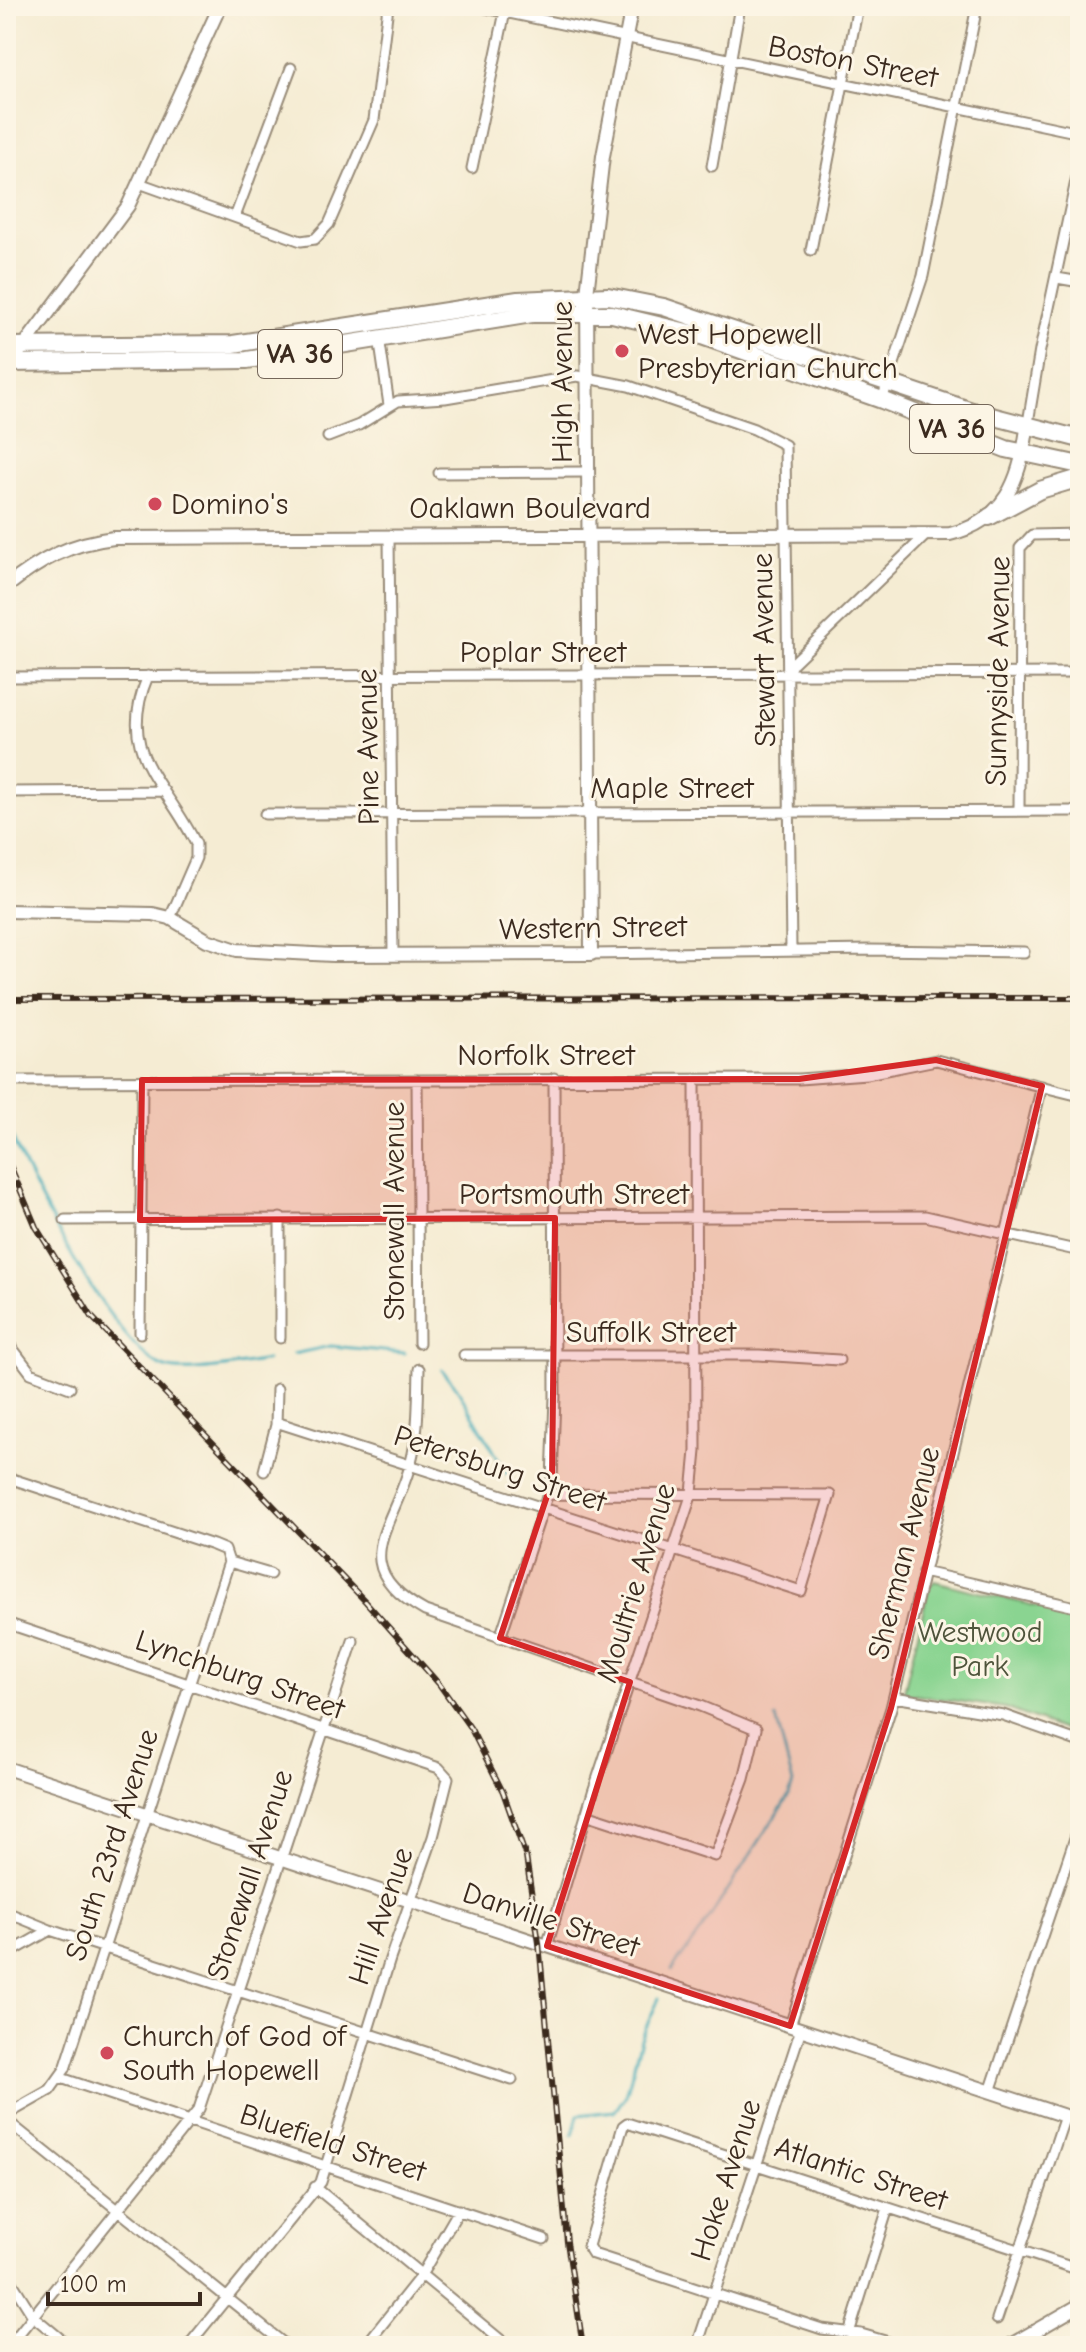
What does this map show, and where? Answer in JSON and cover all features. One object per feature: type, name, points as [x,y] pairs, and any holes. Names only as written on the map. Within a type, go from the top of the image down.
[{"type":"highway","name":"VA 36","points":[[7,365],[247,360],[518,300],[587,294],[664,307],[1027,429],[1080,439]]},
{"type":"highway","name":"VA 36","points":[[24,346],[233,344],[532,314],[587,312],[666,325],[882,400],[970,437],[1023,454],[1080,465]]},
{"type":"highway","points":[[6,346],[24,346]]},
{"type":"highway","points":[[989,517],[1040,490],[1080,478]]},
{"type":"street","points":[[24,346],[113,229],[139,183],[220,6]]},
{"type":"street","points":[[139,183],[308,242],[321,235],[347,188],[377,107],[388,6]]},
{"type":"street","name":"Boston Street","points":[[476,6],[506,9],[730,60],[1080,133]]},
{"type":"street","name":"High Avenue","points":[[591,954],[587,294],[603,156],[632,6]]},
{"type":"street","points":[[712,166],[740,6]]},
{"type":"street","points":[[811,250],[858,6]]},
{"type":"street","points":[[882,400],[923,276],[977,6]]},
{"type":"street","points":[[472,168],[506,9]]},
{"type":"street","points":[[235,217],[291,68]]},
{"type":"street","points":[[1027,429],[1080,162]]},
{"type":"street","points":[[1057,278],[1080,282]]},
{"type":"street","points":[[378,331],[389,405]]},
{"type":"street","name":"VA 36","points":[[7,365],[24,346]]},
{"type":"street","points":[[328,437],[359,425],[389,405],[553,378],[587,378]]},
{"type":"street","name":"Stewart Avenue","points":[[587,378],[629,386],[754,429],[785,445],[791,951]]},
{"type":"street","name":"Oaklawn Boulevard","points":[[6,587],[54,553],[92,540],[926,535],[961,532],[989,517],[1016,484],[1027,429]]},
{"type":"street","points":[[439,473],[587,472]]},
{"type":"street","name":"Sunnyside Avenue","points":[[1019,811],[1020,548],[1032,535],[1080,534]]},
{"type":"street","points":[[787,674],[793,663],[926,535]]},
{"type":"street","name":"Pine Avenue","points":[[389,537],[393,955]]},
{"type":"street","name":"Poplar Street","points":[[6,677],[1080,673]]},
{"type":"street","points":[[6,911],[135,913],[170,918],[197,852],[187,826],[137,740],[135,712],[148,676]]},
{"type":"street","points":[[6,792],[164,791]]},
{"type":"street","name":"Maple Street","points":[[265,814],[1080,811]]},
{"type":"street","name":"Western Street","points":[[170,918],[207,940],[237,950],[393,955],[1024,952]]},
{"type":"street","name":"Norfolk Street","points":[[7,1081],[841,1077],[936,1060],[1080,1096]]},
{"type":"street","points":[[500,1638],[548,1494],[554,1445],[554,1078]]},
{"type":"street","name":"Moultrie Avenue","points":[[547,1946],[586,1814],[692,1493],[696,1451],[695,1079]]},
{"type":"street","points":[[140,1333],[142,1080]]},
{"type":"street","name":"Stonewall Avenue","points":[[417,1080],[419,1343]]},
{"type":"street","name":"Sherman Avenue","points":[[796,2028],[894,1697],[1042,1086]]},
{"type":"street","name":"Portsmouth Street","points":[[65,1220],[925,1216],[1080,1251]]},
{"type":"street","points":[[280,1218],[280,1338]]},
{"type":"street","points":[[6,1340],[31,1373],[70,1388]]},
{"type":"street","name":"Suffolk Street","points":[[464,1355],[695,1355],[839,1360]]},
{"type":"street","points":[[419,1369],[418,1429],[410,1465],[380,1549],[381,1572],[391,1588],[425,1611],[756,1729],[744,1779],[715,1856],[586,1814]]},
{"type":"street","points":[[264,1471],[276,1422],[277,1389]]},
{"type":"street","name":"Petersburg Street","points":[[276,1422],[801,1591],[830,1495],[692,1493]]},
{"type":"street","points":[[6,1477],[213,1545],[225,1550],[229,1562],[270,1574]]},
{"type":"street","points":[[548,1494],[692,1493]]},
{"type":"street","name":"South 23rd Avenue","points":[[61,2078],[229,1562]]},
{"type":"street","points":[[923,1572],[1080,1608]]},
{"type":"street","name":"Lynchburg Street","points":[[6,1623],[439,1768],[445,1772],[449,1784]]},
{"type":"street","name":"Stonewall Avenue","points":[[9,2346],[190,2121],[203,2100],[353,1641]]},
{"type":"street","points":[[894,1697],[1003,1715],[1080,1742]]},
{"type":"street","name":"Danville Street","points":[[6,1768],[1080,2121]]},
{"type":"street","name":"Hill Avenue","points":[[188,2346],[321,2182],[449,1784]]},
{"type":"street","points":[[990,2092],[1080,1823]]},
{"type":"street","points":[[6,1912],[50,1930],[512,2080]]},
{"type":"street","points":[[6,1955],[50,1930]]},
{"type":"street","name":"Hoke Avenue","points":[[697,2346],[756,2165],[796,2028]]},
{"type":"street","points":[[61,2078],[50,2090],[6,2118],[287,2346]]},
{"type":"street","name":"Bluefield Street","points":[[61,2078],[544,2239]]},
{"type":"street","points":[[997,2319],[1065,2116]]},
{"type":"street","name":"Atlantic Street","points":[[714,2293],[590,2251],[593,2222],[623,2126],[627,2123],[1080,2270]]},
{"type":"street","points":[[315,2187],[420,2277],[508,2346]]},
{"type":"street","points":[[845,2346],[888,2208]]},
{"type":"street","points":[[365,2346],[420,2277],[459,2210]]},
{"type":"street","points":[[6,2273],[33,2316],[69,2346]]},
{"type":"street","points":[[714,2293],[822,2329],[902,2346]]},
{"type":"street","points":[[1009,2346],[1080,2305]]},
{"type":"highlighted area","points":[[936,1060],[1042,1086],[891,1708],[790,2026],[547,1946],[630,1682],[500,1638],[552,1481],[555,1218],[140,1220],[142,1080],[799,1079]]},
{"type":"green space","name":"Westwood Park","points":[[934,1581],[1080,1617],[1080,1736],[1005,1708],[904,1691],[929,1587]]},
{"type":"waterway","points":[[6,1121],[31,1179],[74,1260],[124,1333],[148,1357],[169,1369],[179,1370],[218,1368],[267,1360]]},
{"type":"waterway","points":[[293,1354],[331,1346],[404,1353]]},
{"type":"waterway","points":[[442,1370],[457,1388],[507,1474]]},
{"type":"waterway","points":[[672,1970],[707,1922],[789,1795],[793,1783],[776,1718]]},
{"type":"waterway","points":[[573,2135],[578,2115],[615,2111],[626,2095],[641,2039],[659,1998]]},
{"type":"railway","points":[[6,999],[1080,998]]},
{"type":"railway","points":[[6,1156],[36,1227],[92,1317],[366,1602],[439,1684],[471,1729],[503,1792],[526,1857],[539,1943],[567,2242],[583,2346]]},
{"type":"place","name":"West Hopewell Presbyterian Church","points":[[622,351]]},
{"type":"place","name":"Domino's","points":[[155,504]]},
{"type":"place","name":"Church of God of South Hopewell","points":[[107,2053]]}]
